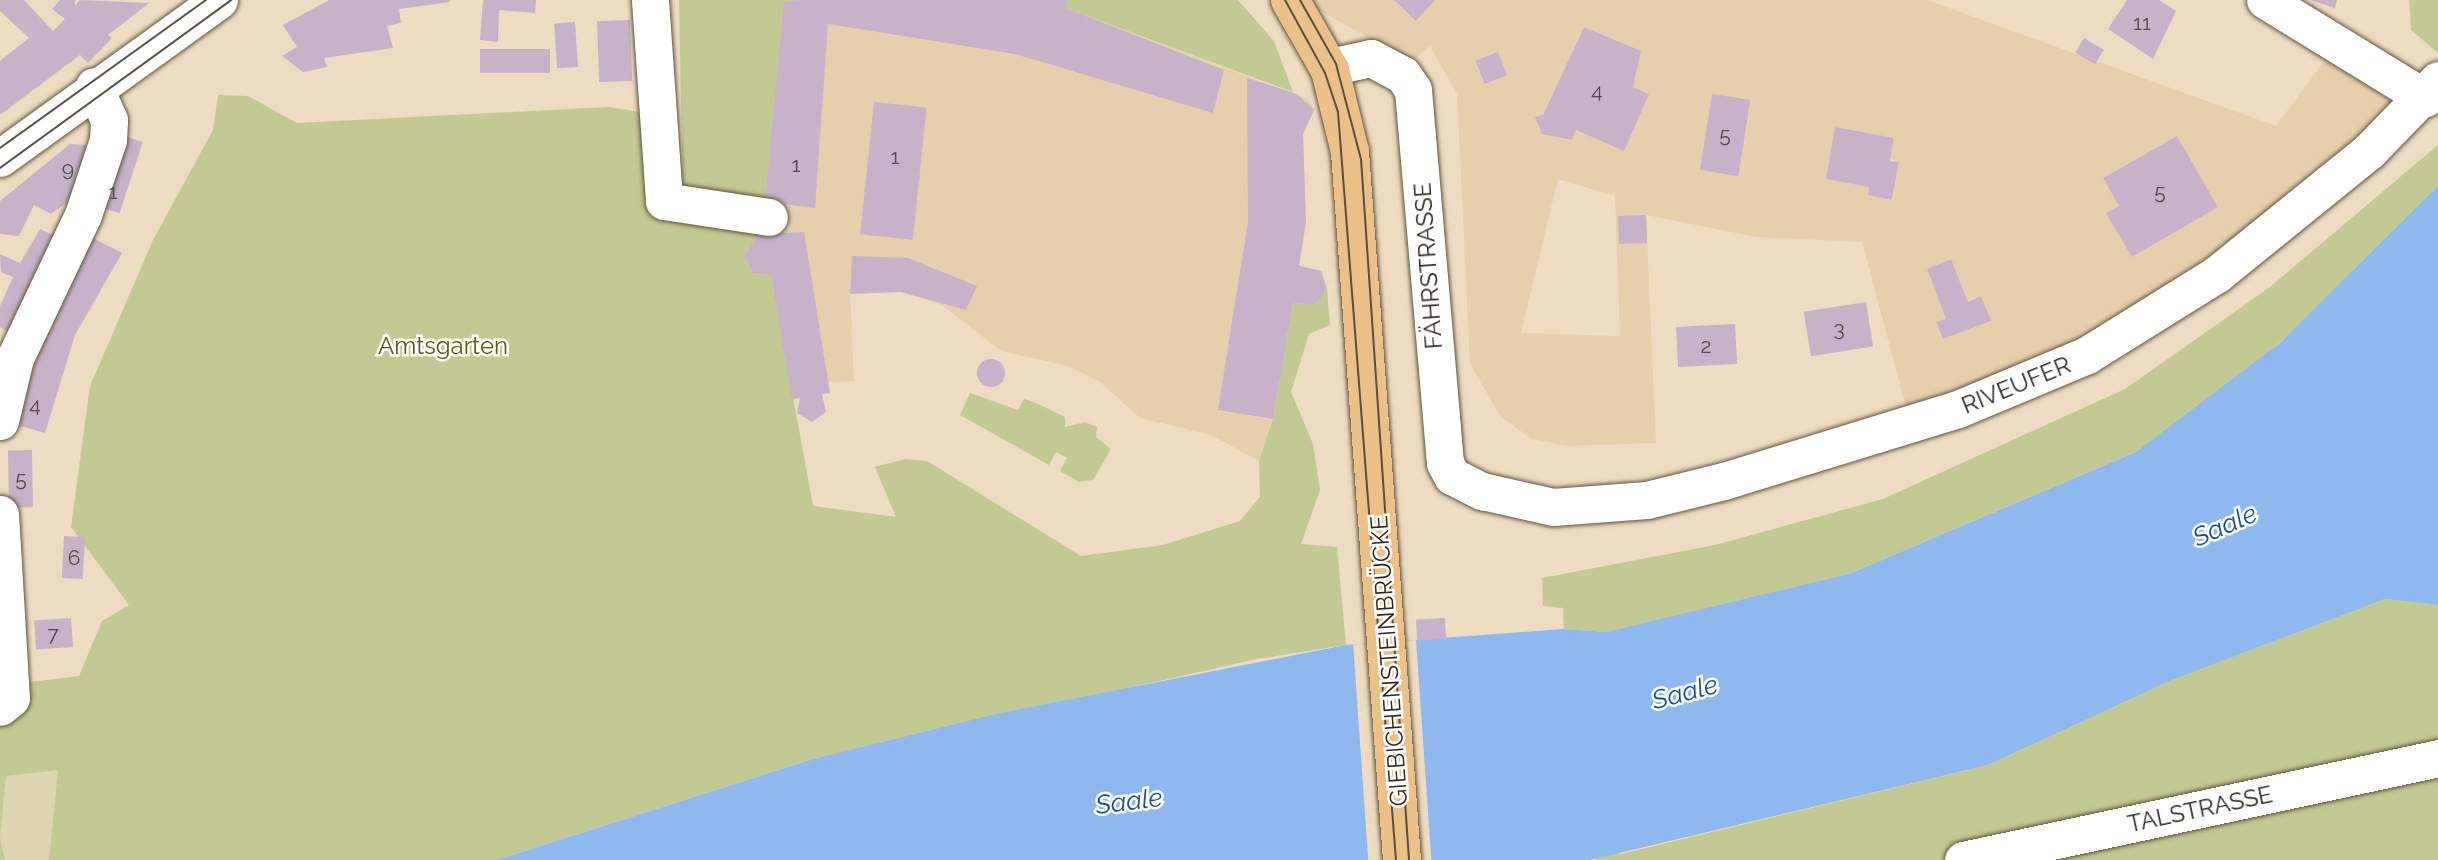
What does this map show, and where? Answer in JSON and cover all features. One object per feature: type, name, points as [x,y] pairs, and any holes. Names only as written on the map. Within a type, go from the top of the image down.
[{"type":"main road","points":[[1290,0],[1329,67]]},
{"type":"main road","name":"GIEBICHENSTEINBRÜCKE","points":[[1329,67],[1350,152],[1377,463],[1402,860]]},
{"type":"street","points":[[0,158],[94,86],[219,0]]},
{"type":"street","points":[[650,0],[664,201],[769,217]]},
{"type":"street","points":[[2265,0],[2432,89]]},
{"type":"street","name":"FÄHRSTRASSE","points":[[1329,67],[1371,58],[1404,75],[1413,90],[1445,463],[1463,484],[1509,499]]},
{"type":"street","points":[[0,421],[15,358],[83,215],[107,140],[109,120],[94,86]]},
{"type":"street","name":"RIVEUFER","points":[[1509,499],[1553,507],[1647,500],[1894,430],[2032,380],[2087,355],[2217,274],[2432,89]]},
{"type":"street","points":[[0,514],[11,698],[0,707]]},
{"type":"street","name":"TALSTRASSE","points":[[1962,860],[2438,758]]},
{"type":"shaded area","points":[[804,0],[1067,0],[1069,9],[1308,99],[1314,110],[1303,134],[1306,222],[1299,265],[1321,271],[1327,289],[1315,305],[1293,304],[1273,419],[1259,461],[1211,435],[1140,418],[1099,381],[1068,366],[1001,351],[942,305],[901,292],[850,294],[854,381],[828,382],[830,393],[792,399],[770,275],[753,273],[744,256],[758,234]]},
{"type":"shaded area","points":[[1300,0],[1927,0],[2276,126],[2328,56],[2392,94],[2389,122],[2134,323],[1908,415],[1862,242],[1756,237],[1646,215],[1656,443],[1567,446],[1532,439],[1501,417],[1470,364],[1457,94],[1430,46],[1402,69],[1364,35]],"holes":[[[1584,27],[1641,51],[1633,87],[1648,94],[1624,151],[1576,130],[1572,140],[1535,118],[1543,115]],[[1712,95],[1751,101],[1739,176],[1700,170]],[[1836,127],[1899,163],[1893,200],[1868,195],[1869,187],[1826,179]],[[2177,136],[2218,207],[2132,257],[2107,213],[2119,206],[2103,178]],[[1558,179],[1615,196],[1620,336],[1521,333]],[[1951,259],[1968,302],[1981,296],[1991,321],[1943,339],[1936,323],[1946,319],[1927,269]]]},
{"type":"green space","points":[[679,0],[804,0],[765,202],[683,203]]},
{"type":"green space","points":[[1067,0],[1238,0],[1274,41],[1293,92],[1068,9]]},
{"type":"green space","points":[[2409,0],[2438,0],[2438,53],[2411,30]]},
{"type":"green space","name":"Amtsgarten","points":[[218,95],[248,96],[297,123],[609,107],[646,113],[656,219],[752,221],[758,234],[744,256],[753,273],[771,275],[813,506],[896,517],[875,467],[905,459],[927,461],[1081,556],[1163,545],[1240,521],[1260,497],[1259,461],[1273,419],[1293,303],[1315,305],[1327,289],[1330,325],[1309,334],[1291,392],[1313,444],[1320,490],[1301,544],[1337,547],[1346,645],[1257,659],[810,760],[497,860],[0,860],[0,719],[22,683],[79,676],[102,621],[129,605],[71,527],[90,386],[153,240],[213,130]]},
{"type":"green space","points":[[2438,145],[2438,186],[2337,292],[2235,382],[2136,452],[1849,574],[1737,604],[1607,632],[1564,629],[1563,608],[1543,606],[1542,578],[1715,545],[1883,499],[2125,389],[2270,287]]},
{"type":"green space","points":[[970,393],[1018,410],[1024,399],[1036,403],[1065,417],[1065,427],[1085,422],[1097,427],[1096,437],[1111,449],[1093,480],[1079,482],[1060,471],[1067,458],[1056,452],[1049,465],[960,415]]},
{"type":"green space","points":[[2385,599],[2438,605],[2438,860],[1595,860],[1609,851],[1621,854],[1988,765],[2172,680]]},
{"type":"sand","points":[[58,770],[49,860],[5,860],[0,837],[6,776]]},
{"type":"water","name":"Saale","points":[[2438,186],[2438,605],[2385,599],[2172,680],[1988,765],[1590,860],[497,860],[810,760],[996,714],[1346,645],[1564,629],[1607,632],[1849,574],[2136,452],[2280,343]]},
{"type":"pier","points":[[1416,640],[1431,860],[1368,860],[1353,644]]},
{"type":"building","points":[[0,0],[24,0],[53,31],[65,19],[52,9],[60,0],[75,0],[75,6],[80,0],[149,3],[108,35],[112,38],[88,63],[80,55],[0,115],[0,61],[29,38],[0,11]]},
{"type":"building","points":[[329,0],[450,2],[399,9],[401,23],[387,26],[393,48],[324,58],[327,67],[303,72],[282,56],[297,47],[283,25]]},
{"type":"building","points":[[483,0],[536,0],[535,13],[499,10],[498,42],[480,40]]},
{"type":"building","points":[[1067,0],[1068,9],[1224,70],[1213,113],[1015,54],[828,24],[815,208],[765,202],[784,2]]},
{"type":"building","points":[[1394,0],[1435,0],[1416,21]]},
{"type":"building","points":[[2127,0],[2159,0],[2176,11],[2153,59],[2108,29]]},
{"type":"building","points":[[2310,0],[2337,0],[2335,8]]},
{"type":"building","points":[[630,20],[632,81],[599,82],[597,21]]},
{"type":"building","points":[[575,22],[578,67],[557,68],[554,23]]},
{"type":"building","points":[[1584,27],[1641,51],[1633,87],[1649,94],[1624,151],[1576,130],[1572,140],[1542,134],[1535,117],[1543,115]]},
{"type":"building","points":[[2084,38],[2104,50],[2095,64],[2075,53]]},
{"type":"building","points":[[480,49],[550,49],[550,73],[480,73]]},
{"type":"building","points":[[1498,52],[1507,75],[1485,84],[1476,61]]},
{"type":"building","points":[[1247,78],[1297,94],[1314,110],[1303,134],[1306,222],[1299,266],[1321,271],[1327,289],[1315,305],[1293,303],[1273,419],[1218,410],[1248,221]]},
{"type":"building","points":[[1712,94],[1751,100],[1738,176],[1700,170]]},
{"type":"building","points":[[874,102],[927,108],[913,240],[860,234]]},
{"type":"building","points":[[1835,127],[1894,138],[1890,161],[1899,162],[1892,200],[1868,195],[1869,187],[1826,179]]},
{"type":"building","points":[[118,134],[143,142],[120,213],[95,205]]},
{"type":"building","points":[[2177,136],[2218,207],[2132,257],[2106,213],[2119,206],[2103,178]]},
{"type":"building","points":[[70,144],[86,145],[94,155],[69,201],[51,214],[34,205],[19,236],[0,234],[0,201]]},
{"type":"building","points":[[1646,215],[1647,243],[1619,244],[1618,216]]},
{"type":"building","points":[[40,229],[57,237],[12,334],[0,327],[0,306],[13,277],[1,272],[0,254],[20,263]]},
{"type":"building","points":[[804,232],[830,393],[822,394],[826,412],[812,422],[797,413],[800,398],[792,399],[771,275],[753,273],[744,256],[758,234]]},
{"type":"building","points":[[85,234],[122,253],[75,335],[45,433],[10,423]]},
{"type":"building","points":[[852,256],[908,258],[977,286],[966,310],[901,292],[850,294]]},
{"type":"building","points":[[1951,259],[1968,302],[1981,296],[1991,321],[1943,339],[1936,322],[1946,319],[1927,269]]},
{"type":"building","points":[[1866,302],[1873,346],[1811,356],[1804,312]]},
{"type":"building","points":[[1735,324],[1737,364],[1678,367],[1676,327]]},
{"type":"building","points":[[991,359],[1001,363],[1005,373],[1001,383],[991,387],[981,383],[977,373],[981,363]]},
{"type":"building","points":[[8,450],[32,450],[33,507],[9,507]]},
{"type":"building","points":[[64,536],[85,537],[83,579],[62,578]]},
{"type":"building","points":[[71,618],[73,647],[36,650],[34,621]]},
{"type":"building","points":[[1445,618],[1446,639],[1417,640],[1416,620]]},
{"type":"tram line","points":[[0,148],[206,0]]},
{"type":"tram line","points":[[0,168],[231,0]]},
{"type":"tram line","points":[[1285,0],[1325,73],[1338,112],[1396,860]]},
{"type":"tram line","points":[[1300,0],[1336,64],[1361,159],[1409,860]]}]
